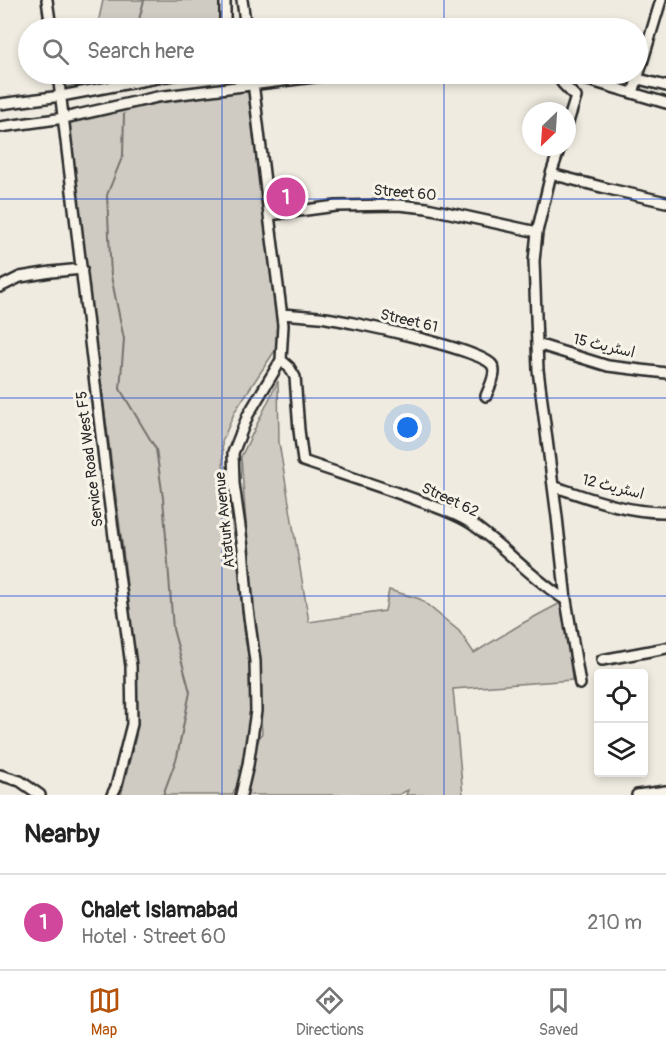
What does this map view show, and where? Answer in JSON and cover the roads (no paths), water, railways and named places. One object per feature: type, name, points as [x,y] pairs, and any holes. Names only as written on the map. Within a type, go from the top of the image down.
[{"type":"street","points":[[47,0],[50,18]]},
{"type":"street","points":[[225,0],[225,18]]},
{"type":"street","points":[[242,0],[245,18]]},
{"type":"street","points":[[648,41],[660,0]]},
{"type":"street","points":[[648,81],[666,86]]},
{"type":"street","name":"Service Road West F5","points":[[60,84],[131,666],[132,724],[112,795]]},
{"type":"street","points":[[0,104],[62,96],[125,84]]},
{"type":"street","points":[[0,127],[64,118],[157,97],[254,84]]},
{"type":"street","name":"Ataturk Avenue","points":[[241,795],[256,711],[255,661],[234,484],[234,453],[248,415],[280,360],[283,325],[254,84]]},
{"type":"street","points":[[563,84],[576,97],[574,102]]},
{"type":"street","points":[[602,84],[666,103]]},
{"type":"street","points":[[633,93],[635,84]]},
{"type":"street","points":[[557,156],[537,232],[534,261],[538,370],[566,600],[580,684]]},
{"type":"street","points":[[551,174],[666,202]]},
{"type":"street","name":"Street 60","points":[[269,215],[336,206],[398,205],[427,208],[537,232]]},
{"type":"street","points":[[0,287],[20,277],[82,269]]},
{"type":"street","name":"Street 61","points":[[282,314],[320,317],[360,325],[440,344],[481,357],[491,363],[495,372],[486,396]]},
{"type":"street","name":"اسٹریٹ 15","points":[[537,344],[608,366],[666,373]]},
{"type":"street","name":"Street 62","points":[[280,360],[289,367],[295,377],[303,461],[438,507],[470,523],[548,588],[566,600]]},
{"type":"street","name":"اسٹریٹ 12","points":[[553,486],[620,507],[653,513],[666,512]]},
{"type":"street","points":[[602,660],[666,648]]},
{"type":"street","points":[[0,775],[20,781],[40,795]]},
{"type":"street","points":[[637,795],[666,791]]},
{"type":"waterway","points":[[140,18],[144,0]]},
{"type":"waterway","points":[[124,114],[123,155],[107,195],[111,276],[124,339],[120,389],[156,449],[163,498],[173,629],[190,692],[177,757],[163,795]]},
{"type":"place","name":"Chalet Islamabad","points":[[286,197]]}]
